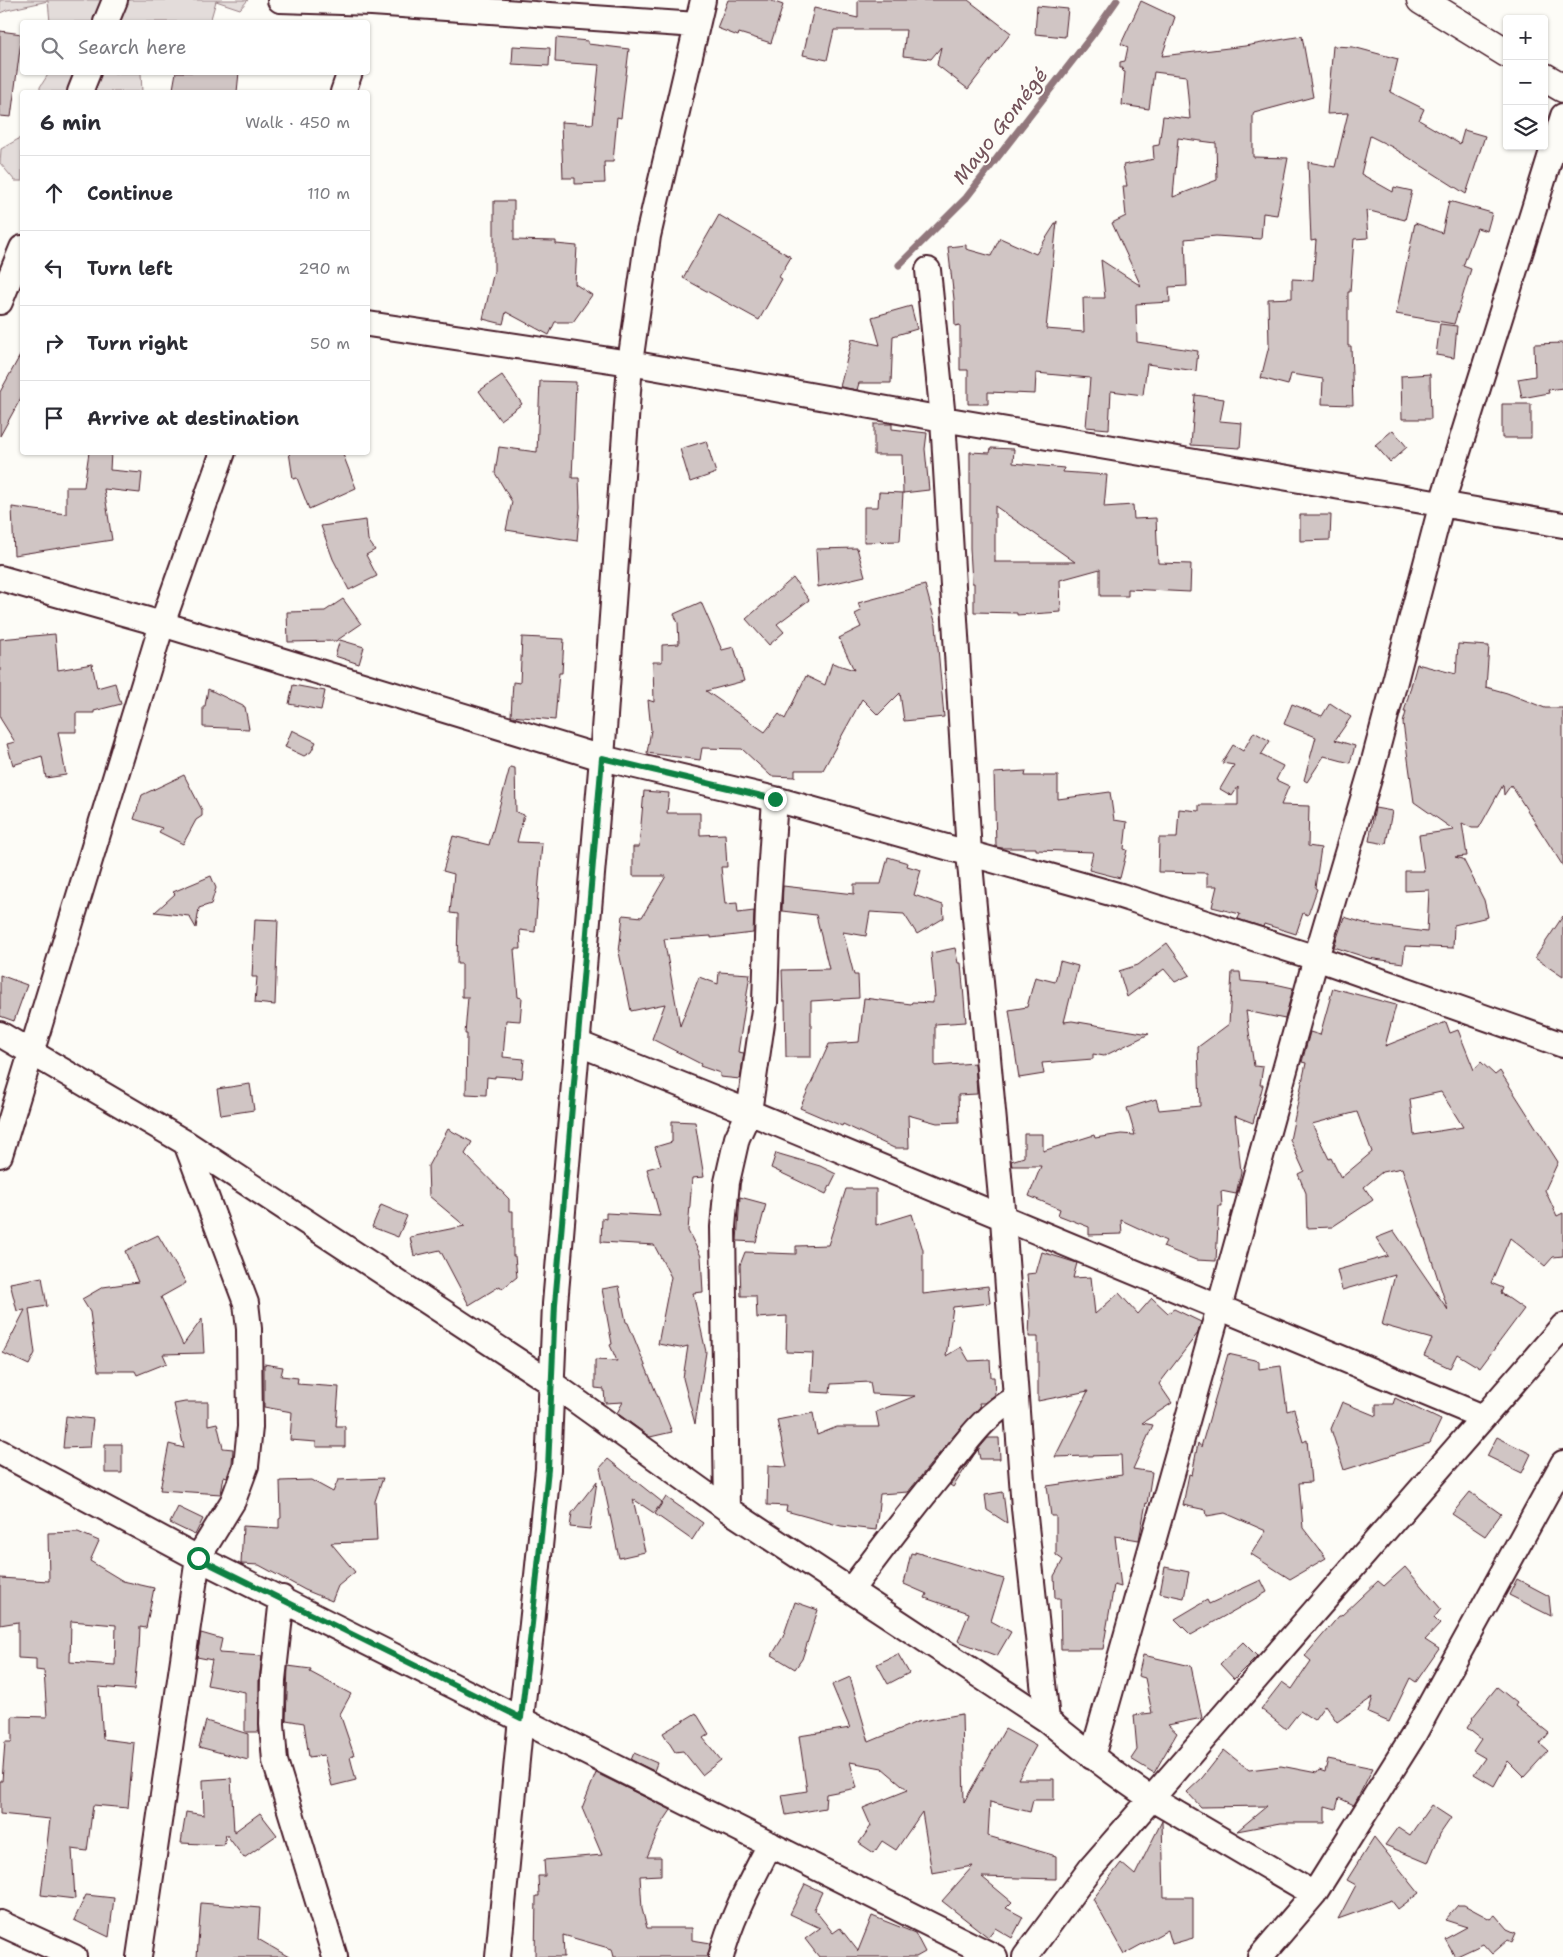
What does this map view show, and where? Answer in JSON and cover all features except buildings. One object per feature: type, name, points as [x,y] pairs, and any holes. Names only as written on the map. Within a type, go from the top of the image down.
[{"type":"highway","points":[[1421,0],[1503,51]]},
{"type":"highway","points":[[1548,79],[1563,88]]},
{"type":"street","points":[[107,20],[115,0]]},
{"type":"street","points":[[280,0],[370,8],[697,26]]},
{"type":"street","points":[[498,1957],[548,1469],[550,1382],[602,758],[630,363],[648,236],[703,0]]},
{"type":"street","points":[[81,90],[87,75]]},
{"type":"street","points":[[344,90],[349,75]]},
{"type":"street","points":[[1092,1757],[1316,958],[1371,772],[1442,503],[1563,116]]},
{"type":"street","points":[[0,302],[15,262]]},
{"type":"street","points":[[928,270],[943,419],[969,853],[1003,1219],[1024,1508],[1047,1720]]},
{"type":"street","points":[[370,324],[630,363],[943,419],[1563,525]]},
{"type":"street","points":[[0,1155],[162,624],[222,455]]},
{"type":"street","points":[[0,578],[162,624],[602,758],[775,799],[1121,896],[1316,958],[1563,1045]]},
{"type":"street","points":[[727,1509],[723,1227],[727,1182],[737,1138],[749,1112],[765,1003],[768,906],[775,799]]},
{"type":"street","points":[[0,1034],[186,1143],[550,1382],[727,1509],[1047,1720],[1092,1757],[1152,1799],[1314,1894]]},
{"type":"street","points":[[577,1043],[749,1112],[1483,1417]]},
{"type":"street","points":[[140,1957],[198,1558],[233,1501],[246,1466],[250,1427],[249,1329],[246,1303],[186,1143]]},
{"type":"street","points":[[1025,1957],[1091,1868],[1563,1326]]},
{"type":"street","points":[[851,1590],[917,1502],[984,1421],[1001,1406],[1016,1398]]},
{"type":"street","points":[[0,1452],[198,1558],[282,1598],[995,1957]]},
{"type":"street","points":[[1260,1957],[1314,1894],[1413,1736],[1563,1463]]},
{"type":"street","points":[[282,1598],[273,1680],[272,1724],[275,1761],[335,1957]]},
{"type":"street","points":[[721,1957],[724,1944],[742,1900],[770,1844]]},
{"type":"street","points":[[0,1923],[74,1957]]},
{"type":"shaded area","points":[[0,0],[248,0],[240,9],[216,1],[211,20],[50,20],[48,1],[0,13]]},
{"type":"shaded area","points":[[48,75],[141,75],[142,90],[40,90]]},
{"type":"shaded area","points":[[20,138],[20,181],[15,181],[0,163],[1,149]]},
{"type":"waterway","name":"Mayo Gomégé","points":[[899,265],[966,198],[1094,33],[1117,0]]},
{"type":"route","points":[[198,1558],[521,1718],[548,1469],[550,1382],[555,1304],[602,758],[775,799]]}]
